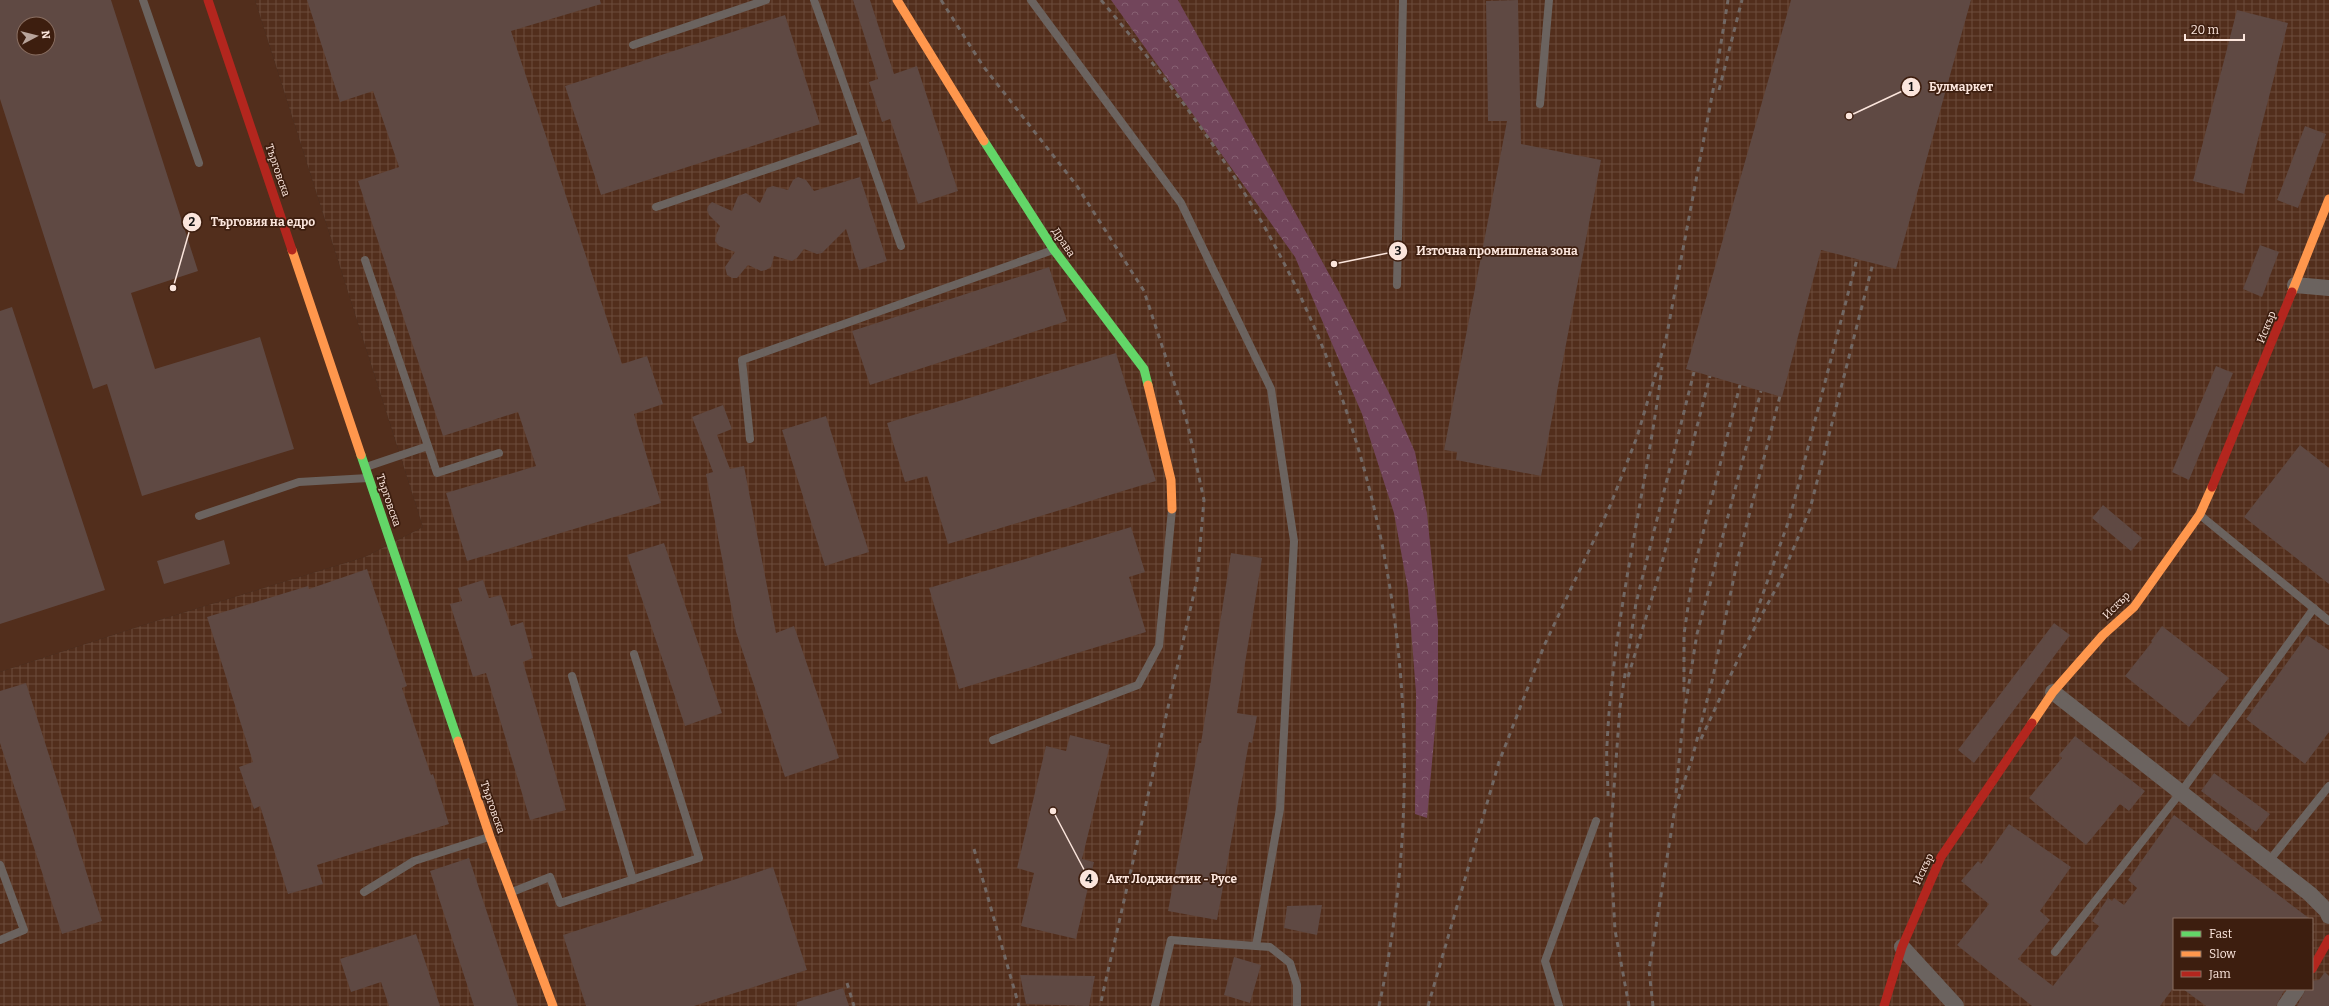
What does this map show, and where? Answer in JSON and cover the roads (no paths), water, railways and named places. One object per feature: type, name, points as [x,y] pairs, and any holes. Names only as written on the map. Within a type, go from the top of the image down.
[{"type":"street","name":"Търговска","points":[[208,0],[490,837],[554,1006]]},
{"type":"street","name":"Драва","points":[[897,0],[976,129],[1054,250],[1144,368],[1171,480],[1172,508]]},
{"type":"street","name":"Искър","points":[[1884,1006],[1902,947],[1941,857],[2053,692],[2102,635],[2134,607],[2200,514],[2258,379],[2329,199]]},
{"type":"street","points":[[2295,285],[2329,288]]},
{"type":"street","points":[[2053,692],[2310,894],[2327,911],[2329,916]]},
{"type":"street","points":[[2313,967],[2329,939]]},
{"type":"street","points":[[1902,947],[1956,1006]]},
{"type":"street","points":[[2284,1006],[2296,990]]},
{"type":"lane","points":[[143,0],[199,163]]},
{"type":"lane","points":[[633,45],[766,0]]},
{"type":"lane","points":[[814,0],[901,246]]},
{"type":"lane","points":[[1031,0],[1181,203],[1271,389],[1294,541],[1280,810],[1256,946]]},
{"type":"lane","points":[[1397,285],[1403,0]]},
{"type":"lane","points":[[1540,104],[1549,0]]},
{"type":"lane","points":[[656,207],[862,137]]},
{"type":"lane","points":[[750,439],[742,360],[1054,250]]},
{"type":"lane","points":[[365,260],[437,473],[499,453]]},
{"type":"lane","points":[[366,468],[428,446]]},
{"type":"lane","points":[[199,516],[299,482],[369,478]]},
{"type":"lane","points":[[993,740],[1138,685],[1159,646],[1172,508]]},
{"type":"lane","points":[[2200,514],[2329,621]]},
{"type":"lane","points":[[2056,952],[2181,792],[2314,608]]},
{"type":"lane","points":[[511,892],[550,877],[560,903],[699,858],[634,654]]},
{"type":"lane","points":[[572,676],[633,880]]},
{"type":"lane","points":[[2269,861],[2329,786]]},
{"type":"lane","points":[[1559,1006],[1545,961],[1596,821]]},
{"type":"lane","points":[[364,892],[414,861],[490,837]]},
{"type":"lane","points":[[0,865],[24,930],[0,940]]},
{"type":"lane","points":[[1155,1006],[1171,940],[1270,947],[1290,963],[1297,984],[1296,1006]]},
{"type":"railway","points":[[941,0],[983,66],[1077,186],[1144,291],[1187,422],[1204,500],[1197,580],[1100,1006]]},
{"type":"railway","points":[[1101,0],[1191,113],[1232,173],[1269,235],[1313,324],[1348,417],[1375,513],[1393,611],[1403,710],[1404,809],[1396,908],[1379,1006]]},
{"type":"railway","points":[[1428,1006],[1499,762],[1544,646],[1610,506],[1637,437],[1666,339],[1715,80],[1728,0]]},
{"type":"railway","points":[[1719,90],[1742,0]]},
{"type":"railway","points":[[1753,622],[1790,517],[1857,259]]},
{"type":"railway","points":[[1701,739],[1740,655],[1779,583],[1810,509],[1873,263]]},
{"type":"railway","points":[[1608,796],[1607,745],[1610,697],[1623,602],[1648,461],[1662,367]]},
{"type":"railway","points":[[1629,1006],[1615,930],[1610,842],[1620,707],[1636,603],[1694,372]]},
{"type":"railway","points":[[1628,677],[1658,578],[1710,376]]},
{"type":"railway","points":[[1684,692],[1684,634],[1693,573],[1740,385]]},
{"type":"railway","points":[[1676,793],[1683,720],[1697,634],[1761,391]]},
{"type":"railway","points":[[1653,1006],[1649,970],[1675,808],[1692,759],[1713,677],[1738,558],[1780,396]]},
{"type":"railway","points":[[974,849],[1019,1006]]},
{"type":"railway","points":[[847,983],[854,1006]]},
{"type":"place","name":"Булмаркет","points":[[1849,116]]},
{"type":"place","name":"Източна промишлена зона","points":[[1334,264]]},
{"type":"place","name":"Търговия на едро","points":[[173,288]]},
{"type":"place","name":"Акт Лоджистик - Русе","points":[[1053,811]]}]
